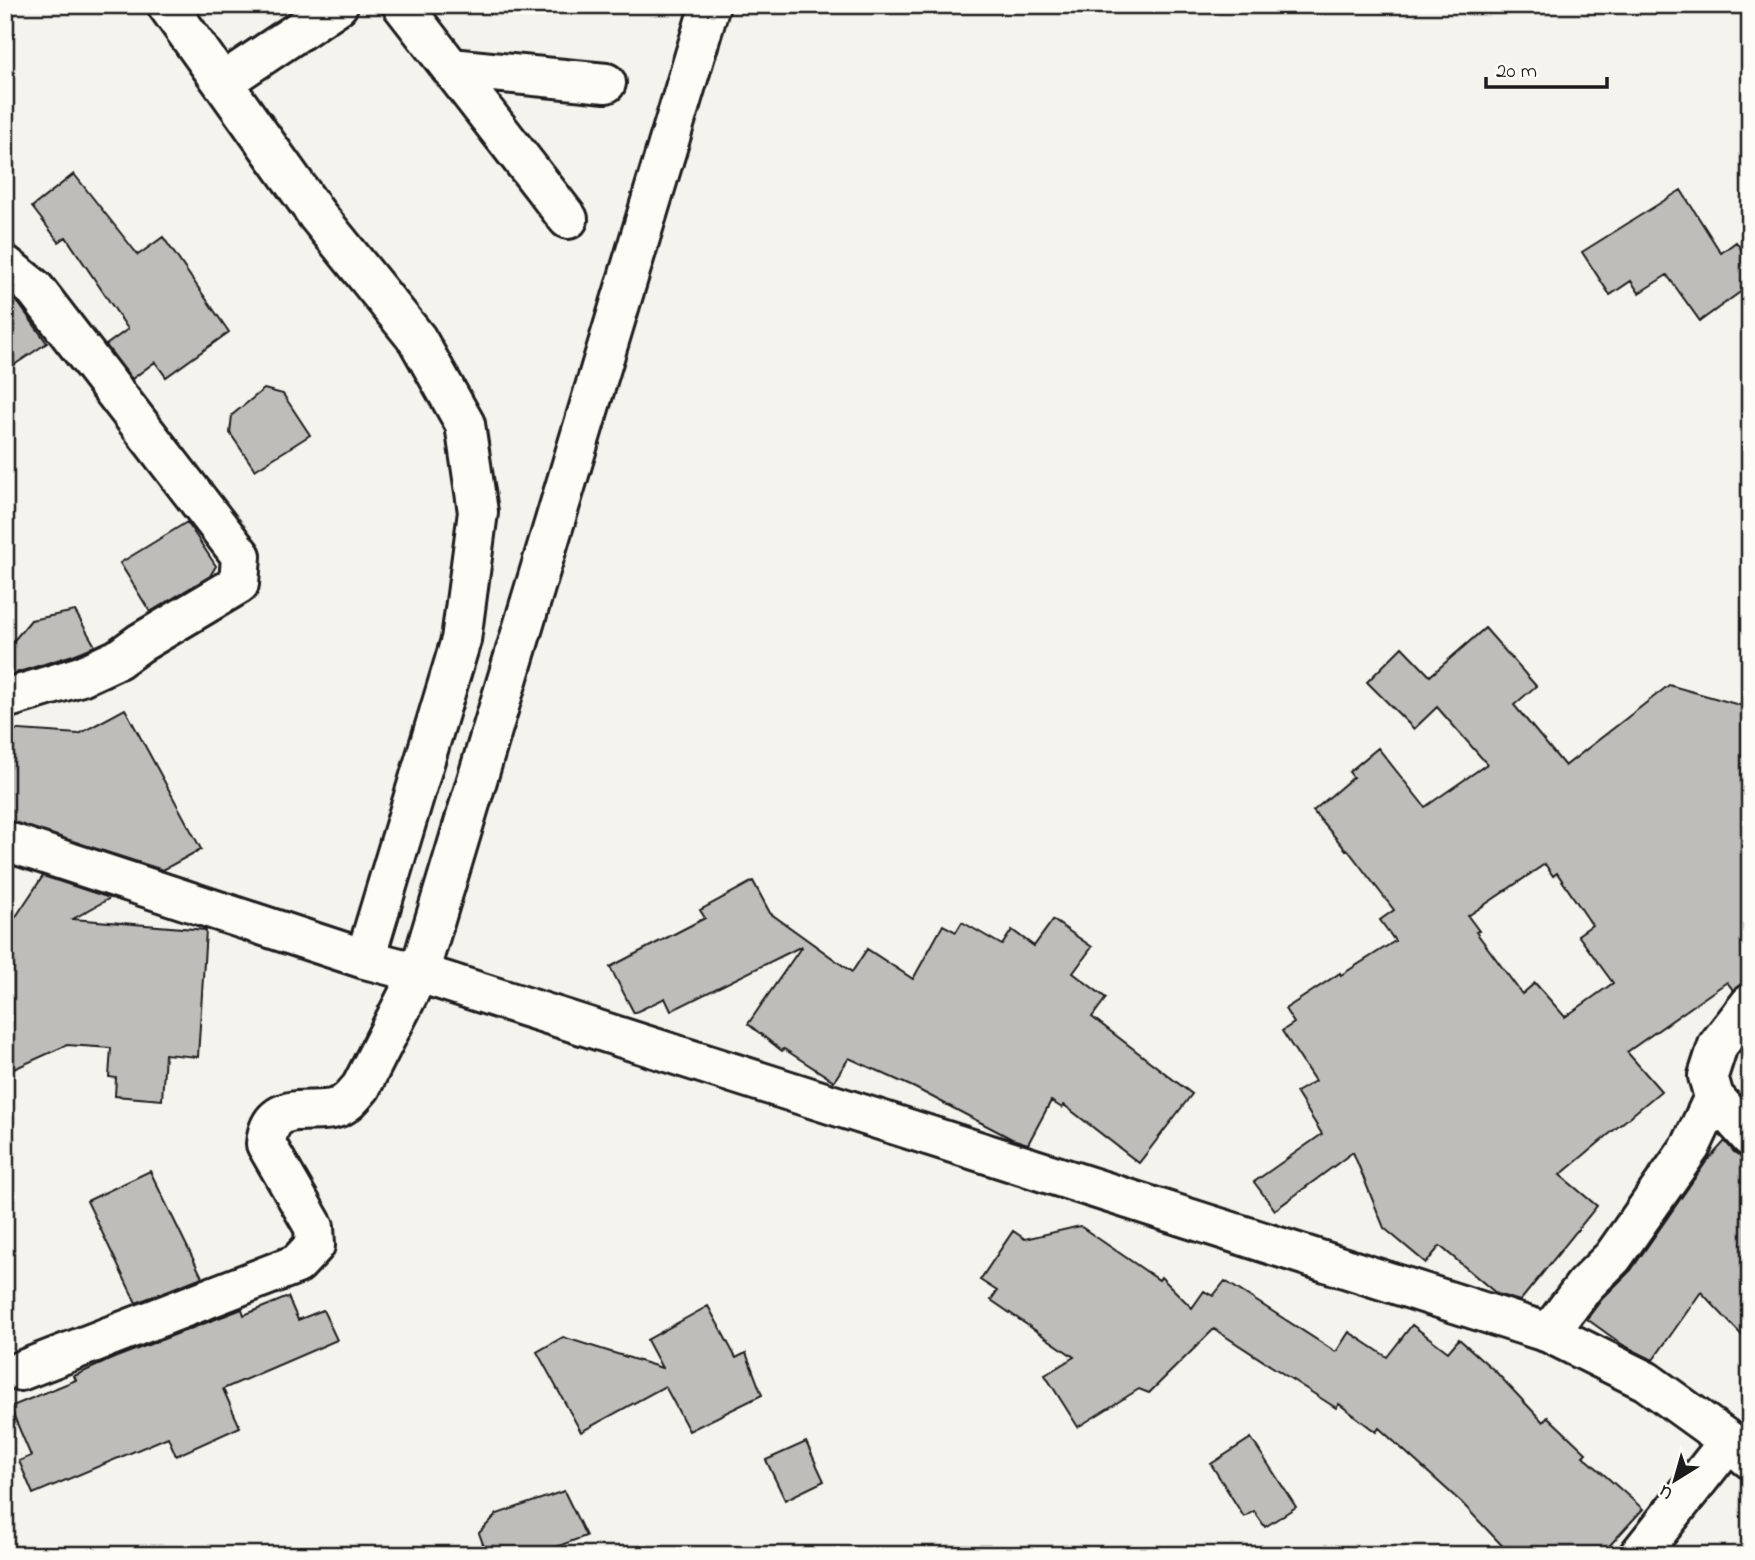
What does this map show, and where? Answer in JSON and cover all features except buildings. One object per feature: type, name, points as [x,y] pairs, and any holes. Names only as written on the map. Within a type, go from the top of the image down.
[{"type":"street","points":[[167,5],[317,215],[417,339],[465,424],[478,512],[461,640],[365,959]]},
{"type":"street","points":[[223,82],[338,5]]},
{"type":"street","points":[[402,5],[568,219]]},
{"type":"street","points":[[20,1371],[297,1264],[315,1245],[314,1227],[267,1144],[267,1133],[273,1123],[296,1110],[336,1108],[350,1100],[361,1087],[419,973],[710,5]]},
{"type":"street","points":[[451,68],[606,83]]},
{"type":"street","points":[[5,265],[35,289],[241,556],[239,584],[216,600],[140,643],[118,659],[81,676],[5,699]]},
{"type":"street","points":[[5,841],[365,959],[419,973],[1549,1333],[1646,1381],[1739,1450],[1639,1555]]},
{"type":"street","points":[[1750,1004],[1718,1045],[1708,1076],[1714,1097],[1750,1137]]},
{"type":"street","points":[[1549,1333],[1585,1285],[1613,1257],[1691,1146],[1714,1097]]}]
